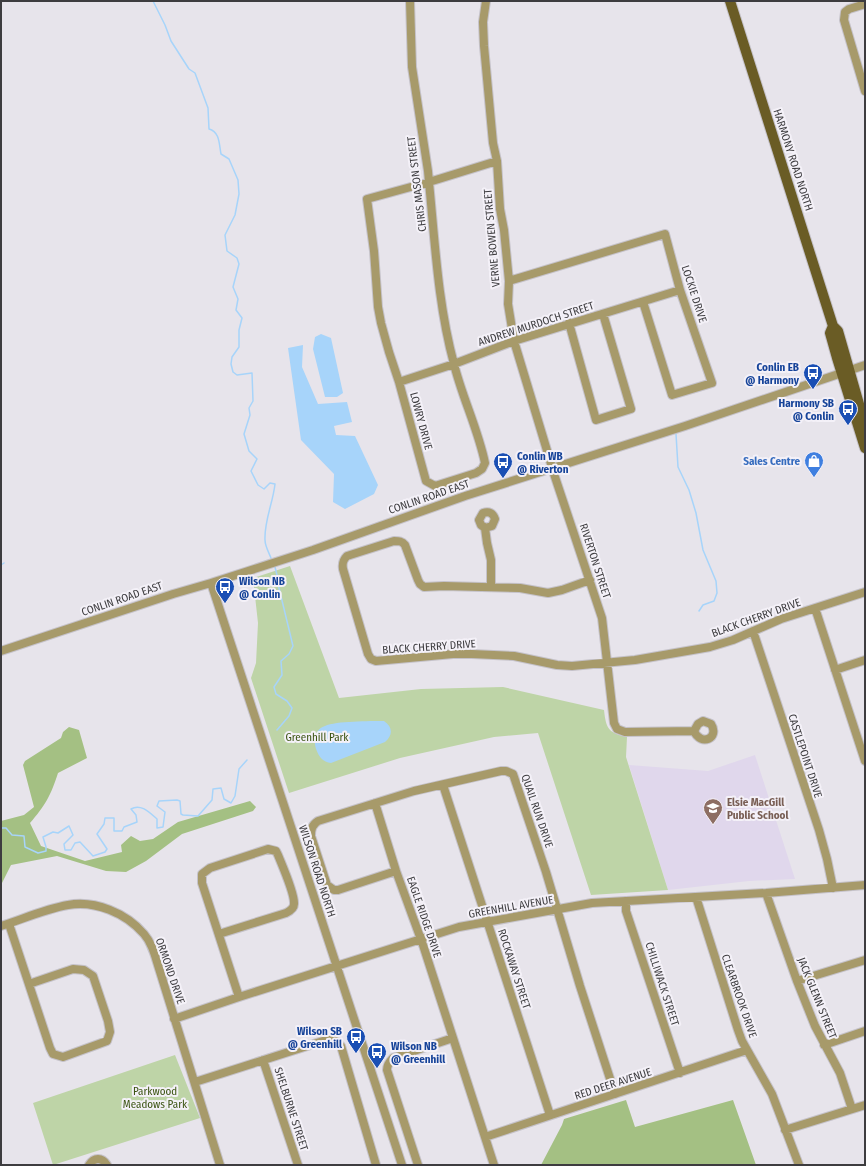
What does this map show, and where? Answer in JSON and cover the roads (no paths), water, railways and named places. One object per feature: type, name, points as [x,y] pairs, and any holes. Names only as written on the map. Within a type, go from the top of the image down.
[{"type":"main road","name":"HARMONY ROAD NORTH","points":[[730,1],[833,326],[838,331],[845,371],[865,448]]},
{"type":"main road","name":"HARMONY ROAD NORTH","points":[[845,371],[865,425]]},
{"type":"street","name":"CHRIS MASON STREET","points":[[410,1],[412,68],[429,182],[442,312],[454,364]]},
{"type":"street","name":"VERNE BOWEN STREET","points":[[486,1],[483,22],[484,46],[500,209],[504,230],[509,281],[508,304],[514,341],[552,468]]},
{"type":"street","points":[[865,4],[849,9],[845,12],[844,20],[863,75],[865,90]]},
{"type":"street","points":[[429,182],[496,161]]},
{"type":"street","name":"LOWRY DRIVE","points":[[429,182],[367,199],[374,251],[378,307],[389,352],[399,382],[426,481],[435,486],[476,473],[482,469],[485,463],[454,364]]},
{"type":"street","name":"LOCKIE DRIVE","points":[[509,281],[665,234],[680,290],[712,383],[672,395],[644,302]]},
{"type":"street","name":"ANDREW MURDOCH STREET","points":[[399,382],[454,364],[514,341],[680,290]]},
{"type":"street","points":[[569,323],[596,420],[631,408],[603,314]]},
{"type":"street","name":"CONLIN ROAD EAST","points":[[1,651],[173,594],[211,583],[552,468],[685,426],[865,365]]},
{"type":"street","name":"RIVERTON STREET","points":[[552,468],[602,618],[614,723],[617,729],[625,732],[694,731]]},
{"type":"street","points":[[485,528],[486,543],[492,560],[491,587]]},
{"type":"street","name":"BLACK CHERRY DRIVE","points":[[590,580],[562,590],[548,593],[520,588],[444,586],[424,587],[418,580],[403,542],[398,541],[347,556],[343,560],[342,564],[368,654],[371,659],[376,661],[472,654],[514,656],[557,665],[572,666],[635,660],[701,649],[733,640],[781,619],[865,592]]},
{"type":"street","name":"WILSON ROAD NORTH","points":[[211,583],[402,1165]]},
{"type":"street","points":[[815,608],[865,761]]},
{"type":"street","name":"CASTLEPOINT DRIVE","points":[[753,631],[818,830],[827,859],[833,888]]},
{"type":"street","points":[[836,670],[865,660]]},
{"type":"street","name":"QUAIL RUN DRIVE","points":[[396,872],[334,890],[327,885],[311,836],[313,824],[318,821],[414,791],[501,771],[506,771],[513,774],[544,865],[580,986],[615,1094]]},
{"type":"street","name":"ROCKAWAY STREET","points":[[443,785],[550,1115]]},
{"type":"street","name":"EAGLE RIDGE DRIVE","points":[[375,803],[396,872],[421,939],[494,1165]]},
{"type":"street","points":[[219,934],[286,913],[293,907],[294,898],[276,851],[268,849],[210,868],[202,874],[202,883],[239,997]]},
{"type":"street","name":"GREENHILL AVENUE","points":[[174,1019],[421,939],[459,928],[488,922],[592,903],[766,893],[865,885]]},
{"type":"street","name":"JACK GLENN STREET","points":[[766,893],[797,981],[815,1026],[840,1073],[852,1109]]},
{"type":"street","name":"CLEARBROOK DRIVE","points":[[696,897],[738,1030],[747,1050],[772,1094],[799,1165]]},
{"type":"street","name":"CHILLIWACK STREET","points":[[626,900],[626,911],[680,1073]]},
{"type":"street","name":"ORMOND DRIVE","points":[[5,925],[54,908],[89,904],[108,909],[121,915],[144,934],[151,945],[220,1165]]},
{"type":"street","points":[[5,925],[29,984],[53,1054],[63,1057],[107,1041],[110,1032],[108,1021],[93,976],[84,970],[72,969],[29,984]]},
{"type":"street","points":[[797,981],[865,960]]},
{"type":"street","points":[[824,1045],[865,1031]]},
{"type":"street","points":[[418,1165],[387,1067],[388,1063],[393,1058],[453,1038]]},
{"type":"street","points":[[195,1082],[326,1040],[335,1040],[341,1046],[376,1165]]},
{"type":"street","name":"RED DEER AVENUE","points":[[485,1137],[747,1050]]},
{"type":"street","name":"SHELBURNE STREET","points":[[263,1060],[298,1165]]},
{"type":"street","points":[[785,1130],[865,1105]]},
{"type":"street","points":[[89,1165],[94,1160],[100,1159],[107,1165]]},
{"type":"water","points":[[321,334],[331,338],[343,393],[337,397],[325,397],[313,349],[315,337]]},
{"type":"water","points":[[303,345],[302,367],[318,404],[347,402],[352,422],[334,426],[336,435],[355,436],[378,485],[374,494],[345,509],[333,502],[334,474],[301,440],[288,348]]},
{"type":"water","points":[[384,721],[387,723],[391,731],[391,734],[385,742],[331,763],[320,757],[317,752],[315,739],[317,732],[322,727],[330,724],[345,722]]},
{"type":"waterway","points":[[153,1],[171,41],[189,69],[195,73],[208,108],[209,129],[217,136],[221,154],[229,159],[238,180],[239,194],[235,215],[225,235],[227,251],[237,258],[239,264],[233,287],[238,299],[236,310],[242,318],[239,330],[239,347],[232,357],[231,364],[233,372],[237,375],[252,373],[253,401],[249,408],[250,415],[244,434],[249,451],[257,459],[251,471],[258,485],[264,489],[270,483],[275,484],[265,533],[266,545],[271,558]]},
{"type":"waterway","points":[[676,434],[678,467],[689,490],[696,513],[703,550],[716,581],[717,593],[714,601],[703,605],[699,611]]},
{"type":"waterway","points":[[275,567],[293,646],[289,654],[281,661],[282,675],[274,687],[276,694],[287,701],[292,708],[289,716],[277,730]]},
{"type":"waterway","points":[[1,828],[6,828],[12,835],[24,836],[25,847],[38,853],[46,851],[43,837],[53,832],[58,833],[69,826],[73,835],[64,844],[65,850],[71,850],[75,843],[80,842],[93,856],[105,852],[107,849],[97,834],[104,824],[105,818],[114,818],[114,831],[122,831],[124,827],[137,822],[136,815],[131,809],[138,807],[142,808],[157,819],[157,828],[163,827],[165,812],[157,806],[159,801],[180,801],[181,814],[198,816],[212,800],[213,789],[221,788],[224,799],[231,803],[235,796],[239,769],[247,760]]},
{"type":"place","name":"Conlin EB @ Harmony","points":[[813,390]]},
{"type":"place","name":"Harmony SB @ Conlin","points":[[848,426]]},
{"type":"place","name":"Sales Centre","points":[[814,478]]},
{"type":"place","name":"Conlin WB @ Riverton","points":[[503,479]]},
{"type":"place","name":"Wilson NB @ Conlin","points":[[225,604]]},
{"type":"place","name":"Elsie MacGill Public School","points":[[713,825]]},
{"type":"place","name":"Wilson SB @ Greenhill","points":[[356,1054]]},
{"type":"place","name":"Wilson NB @ Greenhill","points":[[377,1069]]},
{"type":"park label","name":"Greenhill Park","points":[[317,737]]},
{"type":"park label","name":"Parkwood Meadows Park","points":[[155,1097]]}]
